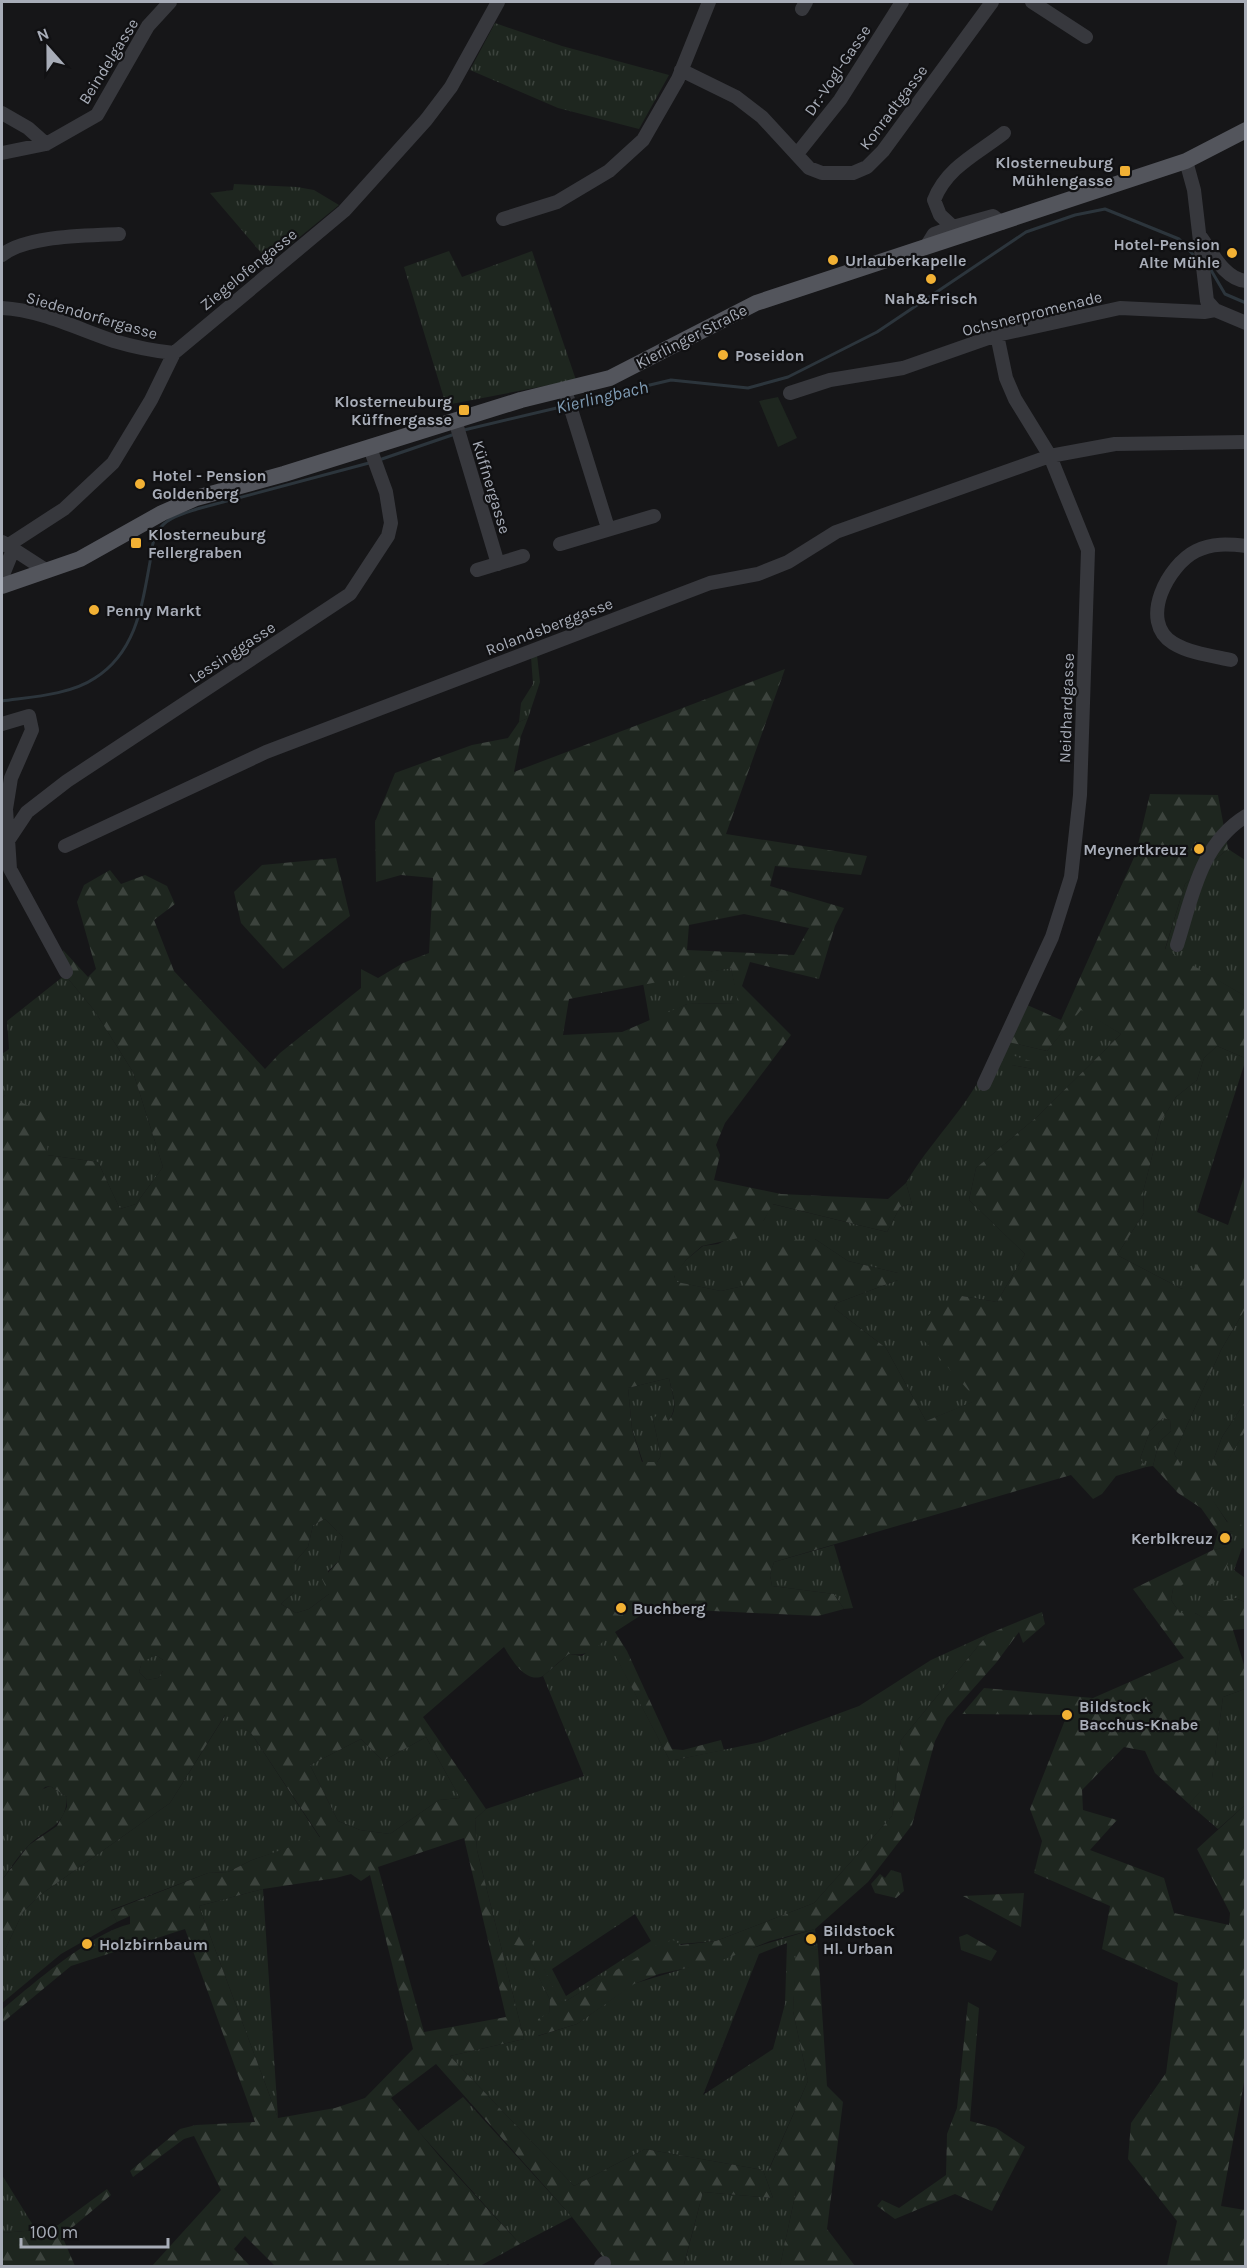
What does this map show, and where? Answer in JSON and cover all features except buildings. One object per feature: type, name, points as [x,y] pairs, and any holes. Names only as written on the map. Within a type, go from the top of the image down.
[{"type":"main road","name":"Kierlinger Straße","points":[[2,586],[99,549],[176,506],[374,456],[457,427],[567,398],[756,303],[1186,161],[1245,130]]},
{"type":"street","name":"Beindelgasse","points":[[2,153],[46,144],[97,115],[148,26],[170,2]]},
{"type":"street","name":"Ziegelofengasse","points":[[7,546],[64,509],[113,463],[151,400],[174,353],[344,212],[426,120],[451,87],[498,2]]},
{"type":"street","points":[[503,219],[556,202],[609,171],[643,140],[681,70],[709,2]]},
{"type":"street","name":"Dr.-Vogl-Gasse","points":[[797,154],[840,100],[902,2]]},
{"type":"street","name":"Konradtgasse","points":[[681,70],[736,97],[762,117],[809,168],[822,173],[839,175],[867,167],[883,151],[992,2]]},
{"type":"street","points":[[1032,2],[1086,37]]},
{"type":"street","points":[[2,113],[28,128],[46,144]]},
{"type":"street","points":[[952,227],[936,208],[934,200],[940,184],[965,160],[1004,134]]},
{"type":"street","points":[[1186,161],[1194,190],[1207,301],[1215,310],[1245,324]]},
{"type":"street","points":[[926,247],[934,234],[952,227],[993,216],[1002,223]]},
{"type":"street","points":[[2,255],[8,250],[43,241],[119,234]]},
{"type":"street","points":[[1199,234],[1225,270],[1237,280],[1245,281]]},
{"type":"street","name":"Siedendorfergasse","points":[[2,308],[83,327],[112,340],[143,349],[174,353]]},
{"type":"street","name":"Ochsnerpromenade","points":[[790,393],[830,380],[903,368],[997,335],[1120,308],[1204,312],[1215,310]]},
{"type":"street","name":"Neidhardgasse","points":[[984,1084],[1052,937],[1071,877],[1077,819],[1088,550],[1050,456],[1006,378],[997,335]]},
{"type":"street","points":[[567,398],[608,528]]},
{"type":"street","name":"Küffnergasse","points":[[457,427],[498,564]]},
{"type":"street","name":"Rolandsberggasse","points":[[65,846],[266,752],[710,583],[758,574],[788,562],[836,532],[1050,456],[1115,444],[1245,442]]},
{"type":"street","name":"Lessinggasse","points":[[9,839],[27,812],[67,781],[350,594],[388,536],[391,523],[386,492],[374,456]]},
{"type":"street","points":[[560,544],[654,516]]},
{"type":"street","points":[[1230,660],[1173,643],[1162,627],[1159,602],[1165,582],[1189,555],[1216,545],[1245,546]]},
{"type":"street","points":[[2,577],[7,546],[46,571]]},
{"type":"street","points":[[477,570],[523,555]]},
{"type":"street","points":[[2,724],[29,716],[32,730],[11,778],[6,809],[9,839],[6,872],[66,972]]},
{"type":"street","points":[[1176,945],[1197,876],[1227,830],[1245,816]]},
{"type":"green space","points":[[495,23],[562,46],[669,75],[639,129],[558,108],[470,70]]},
{"type":"green space","points":[[234,184],[314,190],[339,205],[269,262],[210,193],[233,190]]},
{"type":"green space","points":[[449,251],[462,277],[532,251],[576,380],[446,405],[404,267]]},
{"type":"green space","points":[[778,397],[797,438],[778,447],[759,401]]},
{"type":"green space","points":[[537,655],[540,682],[528,718],[519,722],[521,703],[533,684],[531,657]]},
{"type":"green space","points":[[785,669],[726,834],[867,856],[861,875],[775,866],[770,886],[844,908],[835,926],[819,979],[750,962],[742,986],[791,1035],[725,1123],[716,1145],[720,1155],[714,1180],[781,1194],[888,1199],[906,1183],[912,1204],[900,1207],[887,1232],[773,1204],[764,1220],[747,1236],[702,1246],[686,1260],[674,1276],[677,1282],[721,1291],[743,1286],[745,1270],[784,1240],[815,1239],[848,1261],[898,1273],[898,1280],[837,1303],[834,1308],[886,1348],[926,1421],[977,1400],[910,1325],[962,1296],[997,1302],[1025,1254],[969,1200],[976,1168],[1038,1116],[1121,1034],[1081,1010],[1047,1051],[1008,1042],[1002,1052],[1034,1062],[1033,1069],[1012,1065],[987,1065],[1025,1004],[1061,1020],[1136,853],[1150,794],[1218,795],[1228,849],[1185,884],[1165,949],[1245,996],[1245,1058],[1217,1046],[1204,1058],[1197,1080],[1176,1097],[1161,1121],[1143,1192],[1144,1213],[1117,1255],[1182,1289],[1210,1242],[1245,1259],[1245,1309],[1221,1350],[1174,1454],[1182,1466],[1211,1466],[1222,1437],[1245,1402],[1245,1431],[1209,1494],[1227,1522],[1242,1525],[1234,1531],[1218,1532],[1201,1508],[1178,1493],[1153,1466],[1159,1442],[1171,1431],[1170,1420],[1163,1418],[1150,1431],[1140,1459],[1146,1467],[1116,1476],[1102,1494],[1093,1499],[1071,1475],[774,1562],[770,1575],[772,1586],[834,1594],[844,1609],[818,1616],[652,1608],[615,1632],[627,1651],[672,1749],[683,1750],[721,1740],[724,1750],[670,1761],[606,1638],[590,1652],[569,1654],[543,1676],[536,1678],[519,1669],[504,1647],[423,1717],[486,1809],[475,1819],[477,1850],[524,2039],[450,2056],[574,2186],[645,2149],[763,2170],[773,2198],[703,2192],[684,2264],[694,2266],[610,2266],[572,2217],[436,2064],[391,2098],[440,2157],[520,2244],[480,2266],[451,2266],[448,2264],[444,2266],[275,2266],[245,2236],[234,2249],[250,2266],[152,2266],[221,2190],[194,2136],[184,2139],[133,2177],[130,2171],[180,2129],[196,2125],[255,2122],[185,1929],[71,1966],[2,2023],[2,2010],[81,1948],[98,1937],[130,1924],[130,1916],[117,1922],[111,1911],[208,1873],[228,1872],[252,1860],[320,1837],[251,1733],[225,1715],[170,1803],[40,1895],[23,1912],[2,1956],[2,1880],[29,1845],[57,1826],[67,1807],[67,1797],[50,1786],[45,1787],[2,1835],[2,1099],[5,1095],[49,1115],[47,1155],[98,1162],[120,1209],[136,1204],[163,1167],[133,1072],[94,1010],[65,975],[63,950],[88,977],[96,969],[77,902],[84,885],[110,870],[121,884],[145,875],[167,886],[175,904],[154,920],[174,971],[265,1069],[280,1053],[361,988],[361,969],[378,978],[403,963],[429,953],[433,878],[401,875],[376,882],[375,822],[395,773],[472,745],[508,738],[519,722],[528,718],[521,736],[514,772]],"holes":[[[744,914],[809,928],[794,955],[687,950],[689,925]],[[731,968],[738,1003],[687,1004],[622,1032],[563,1035],[569,999]],[[669,1378],[674,1411],[668,1421],[663,1409],[653,1419],[661,1456],[657,1462],[642,1462],[632,1429],[628,1388]],[[325,1519],[343,1537],[339,1561],[322,1579],[329,1594],[309,1609],[296,1613],[281,1604],[294,1592],[294,1563],[308,1547],[313,1525]],[[156,1655],[163,1660],[163,1671],[158,1678],[147,1680],[139,1672],[142,1662]],[[426,1737],[460,1798],[439,1800],[390,1834],[360,1830],[338,1821],[310,1765],[361,1739],[383,1761]],[[464,1838],[506,2017],[424,2032],[378,1867]],[[351,1874],[361,1881],[370,1875],[413,2049],[365,2098],[335,2108],[278,2118],[199,1906],[263,1889]]]},
{"type":"green space","points":[[1228,849],[1245,860],[1245,996],[1165,950],[1185,884]]},
{"type":"green space","points":[[336,858],[350,916],[283,969],[241,923],[234,892],[262,865]]},
{"type":"green space","points":[[731,968],[739,1003],[687,1004],[650,1022],[643,983]]},
{"type":"green space","points":[[65,975],[94,1010],[133,1072],[163,1167],[136,1204],[120,1209],[98,1162],[47,1155],[5,1095],[2,1099],[2,1054],[9,1049],[7,1021]]},
{"type":"green space","points":[[1081,1009],[1121,1034],[1038,1116],[976,1168],[969,1200],[1025,1254],[997,1302],[962,1296],[978,1400],[926,1421],[886,1348],[834,1308],[837,1303],[898,1280],[898,1273],[848,1261],[815,1239],[743,1286],[721,1291],[676,1282],[674,1275],[686,1260],[703,1246],[718,1244],[764,1220],[772,1204],[887,1232],[900,1207],[912,1204],[906,1183],[969,1096],[987,1065],[1012,1065],[1033,1069],[1002,1052],[1008,1042],[1047,1051]]},
{"type":"green space","points":[[1217,1046],[1245,1058],[1245,1062],[1197,1212],[1228,1225],[1245,1174],[1245,1259],[1182,1289],[1117,1255],[1144,1213],[1143,1192],[1161,1121],[1176,1097],[1197,1080],[1204,1058]]},
{"type":"green space","points":[[1245,1309],[1245,1402],[1222,1437],[1211,1466],[1182,1466],[1174,1454],[1221,1350]]},
{"type":"green space","points":[[669,1378],[674,1401],[673,1411],[668,1421],[653,1419],[661,1456],[657,1462],[643,1462],[632,1429],[628,1388]]},
{"type":"green space","points":[[1163,1418],[1170,1420],[1171,1431],[1159,1442],[1153,1466],[1146,1467],[1140,1459],[1150,1431]]},
{"type":"green space","points":[[1245,1431],[1245,1549],[1242,1548],[1234,1570],[1245,1578],[1245,1602],[1235,1598],[1205,1619],[1195,1613],[1180,1613],[1171,1600],[1173,1589],[1228,1547],[1213,1550],[1218,1532],[1234,1531],[1208,1494]]},
{"type":"green space","points":[[325,1519],[343,1537],[339,1561],[328,1571],[329,1594],[309,1609],[296,1613],[281,1604],[294,1592],[294,1563],[308,1547],[313,1525]]},
{"type":"green space","points":[[834,1545],[853,1608],[844,1609],[834,1594],[772,1586],[770,1575],[774,1562]]},
{"type":"green space","points":[[1228,1547],[1227,1566],[1217,1580],[1202,1587],[1184,1584],[1173,1589],[1171,1600],[1180,1613],[1195,1613],[1204,1618],[1216,1602],[1235,1598],[1245,1602],[1245,1629],[1233,1630],[1245,1668],[1245,1689],[1223,1697],[1212,1779],[1189,1804],[1155,1773],[1145,1751],[1124,1747],[1082,1790],[1083,1810],[1117,1820],[1090,1850],[1164,1878],[1174,1913],[1229,1925],[1230,1913],[1197,1849],[1245,1805],[1245,2077],[1221,2206],[1245,2210],[1245,2266],[1167,2266],[1177,2221],[1128,2159],[1131,2123],[1166,2073],[1178,1983],[1102,1949],[1110,1906],[1034,1873],[1042,1841],[1030,1809],[1067,1715],[962,1714],[984,1688],[1093,1698],[1184,1658],[1133,1589],[1213,1550]]},
{"type":"green space","points":[[1042,1612],[1045,1624],[1023,1643],[1019,1632],[996,1663],[947,1718],[935,1741],[912,1825],[868,1882],[815,1929],[770,1941],[720,1961],[659,1974],[634,1984],[577,2024],[537,2036],[538,2019],[549,2013],[550,2000],[524,1947],[514,1945],[513,1937],[518,1933],[520,1918],[559,2000],[566,2001],[657,1945],[673,1940],[681,1945],[716,1941],[814,1903],[892,1816],[901,1740],[988,1634]]},
{"type":"green space","points":[[988,1634],[901,1740],[892,1816],[814,1903],[716,1941],[657,1946],[566,2001],[559,2001],[520,1919],[518,1933],[550,2000],[549,2013],[538,2036],[577,2024],[633,1984],[815,1929],[818,1950],[797,1945],[793,2011],[808,2081],[768,2171],[796,2191],[780,2266],[684,2265],[703,2192],[773,2198],[763,2170],[645,2149],[574,2186],[450,2056],[524,2039],[477,1850],[475,1819],[486,1809],[584,1776],[543,1676],[569,1654],[582,1656],[606,1637],[670,1761],[761,1742],[859,1706],[931,1660]],"holes":[[[635,1914],[651,1941],[566,1996],[552,1969]],[[787,1943],[785,2004],[773,2049],[703,2095],[759,1954]]]},
{"type":"green space","points":[[156,1655],[163,1660],[163,1671],[158,1678],[147,1680],[139,1672],[142,1661]]},
{"type":"green space","points":[[1245,1689],[1245,1805],[1218,1829],[1189,1804],[1212,1778],[1223,1697]]},
{"type":"green space","points":[[226,1714],[251,1733],[320,1838],[252,1860],[228,1872],[208,1873],[111,1910],[117,1922],[61,1954],[2,2003],[2,1956],[23,1912],[40,1895],[170,1803]]},
{"type":"green space","points":[[426,1737],[460,1798],[439,1800],[390,1834],[360,1830],[338,1821],[310,1765],[361,1739],[383,1761]]},
{"type":"green space","points":[[50,1786],[67,1797],[63,1815],[54,1826],[24,1850],[2,1880],[2,1835],[39,1791]]},
{"type":"green space","points":[[891,1870],[901,1873],[904,1891],[896,1898],[875,1893],[871,1884],[880,1874],[885,1878]]},
{"type":"green space","points":[[263,1889],[278,2118],[199,1906]]},
{"type":"green space","points":[[1024,1893],[1021,1927],[963,1896]]},
{"type":"green space","points":[[967,1934],[997,1951],[991,1961],[961,1950],[959,1937]]},
{"type":"green space","points":[[796,1944],[818,1950],[827,2086],[843,2102],[827,2229],[855,2266],[780,2266],[796,2191],[779,2189],[768,2172],[808,2081],[793,2011]]},
{"type":"green space","points":[[968,2002],[979,2008],[970,2121],[996,2128],[1025,2147],[992,2211],[955,2194],[895,2219],[877,2206],[882,2200],[899,2208],[946,2175],[947,2134],[957,2108]]},
{"type":"green space","points":[[463,2097],[572,2217],[520,2244],[418,2131]]},
{"type":"green space","points":[[2,2175],[36,2230],[2,2233]]},
{"type":"green space","points":[[107,2189],[111,2195],[62,2236],[75,2266],[2,2266],[2,2233],[36,2230],[58,2225]]},
{"type":"waterway","name":"Kierlingbach","points":[[574,403],[671,380],[748,388],[788,377],[877,332],[1026,232],[1075,215],[1105,209],[1179,239],[1197,259]]},
{"type":"waterway","name":"Kierlingbach","points":[[1208,265],[1225,294],[1246,303]]},
{"type":"waterway","name":"Kierlingbach","points":[[464,430],[565,406]]},
{"type":"waterway","name":"Kierlingbach","points":[[379,460],[455,434]]},
{"type":"waterway","name":"Kierlingbach","points":[[2,701],[74,688],[85,684],[109,667],[120,655],[135,627],[144,595],[154,539],[168,521],[197,509],[369,463]]},
{"type":"place","name":"Klosterneuburg Mühlengasse","points":[[1125,171]]},
{"type":"place","name":"Hotel-Pension Alte Mühle","points":[[1232,253]]},
{"type":"place","name":"Urlauberkapelle","points":[[833,260]]},
{"type":"place","name":"Nah&Frisch","points":[[931,279]]},
{"type":"place","name":"Poseidon","points":[[723,355]]},
{"type":"place","name":"Klosterneuburg Küffnergasse","points":[[464,410]]},
{"type":"place","name":"Hotel - Pension Goldenberg","points":[[140,484]]},
{"type":"place","name":"Klosterneuburg Fellergraben","points":[[136,543]]},
{"type":"place","name":"Penny Markt","points":[[94,610]]},
{"type":"place","name":"Meynertkreuz","points":[[1199,849]]},
{"type":"place","name":"Kerblkreuz","points":[[1225,1538]]},
{"type":"place","name":"Buchberg","points":[[621,1608]]},
{"type":"place","name":"Bildstock Bacchus-Knabe","points":[[1067,1715]]},
{"type":"place","name":"Bildstock Hl. Urban","points":[[811,1939]]},
{"type":"place","name":"Holzbirnbaum","points":[[87,1944]]}]
